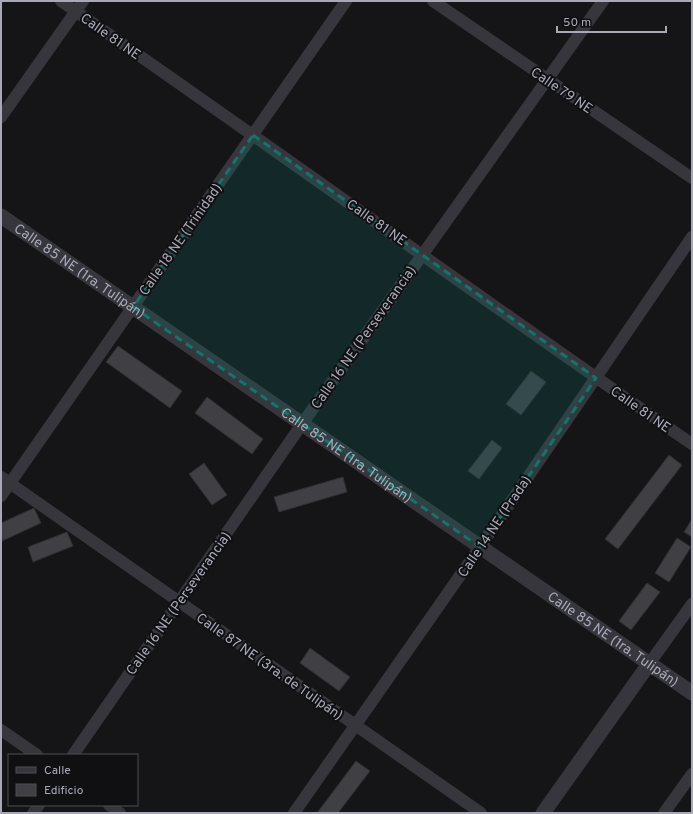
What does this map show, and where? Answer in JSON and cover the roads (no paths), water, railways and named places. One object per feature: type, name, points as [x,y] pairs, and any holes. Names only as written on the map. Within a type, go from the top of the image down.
[{"type":"street","name":"Calle 81 NE","points":[[61,1],[692,444]]},
{"type":"street","points":[[1,117],[83,1]]},
{"type":"street","name":"Calle 18 NE (Trinidad)","points":[[1,496],[5,480],[133,307],[346,1]]},
{"type":"street","name":"Calle 79 NE","points":[[433,1],[692,178]]},
{"type":"street","name":"Calle 16 NE (Perseverancia)","points":[[74,754],[178,601],[302,424],[603,1]]},
{"type":"street","name":"Calle 85 NE (1ra. Tulipán)","points":[[1,216],[692,693]]},
{"type":"street","name":"Calle 14 NE (Prada)","points":[[294,813],[480,547],[692,237]]},
{"type":"street","name":"Calle 87 NE (3ra. de Tulipán)","points":[[5,480],[480,813]]},
{"type":"street","points":[[543,813],[692,604]]},
{"type":"street","points":[[1,730],[36,754]]},
{"type":"street","points":[[664,813],[692,774]]},
{"type":"street","points":[[110,806],[120,813]]}]
